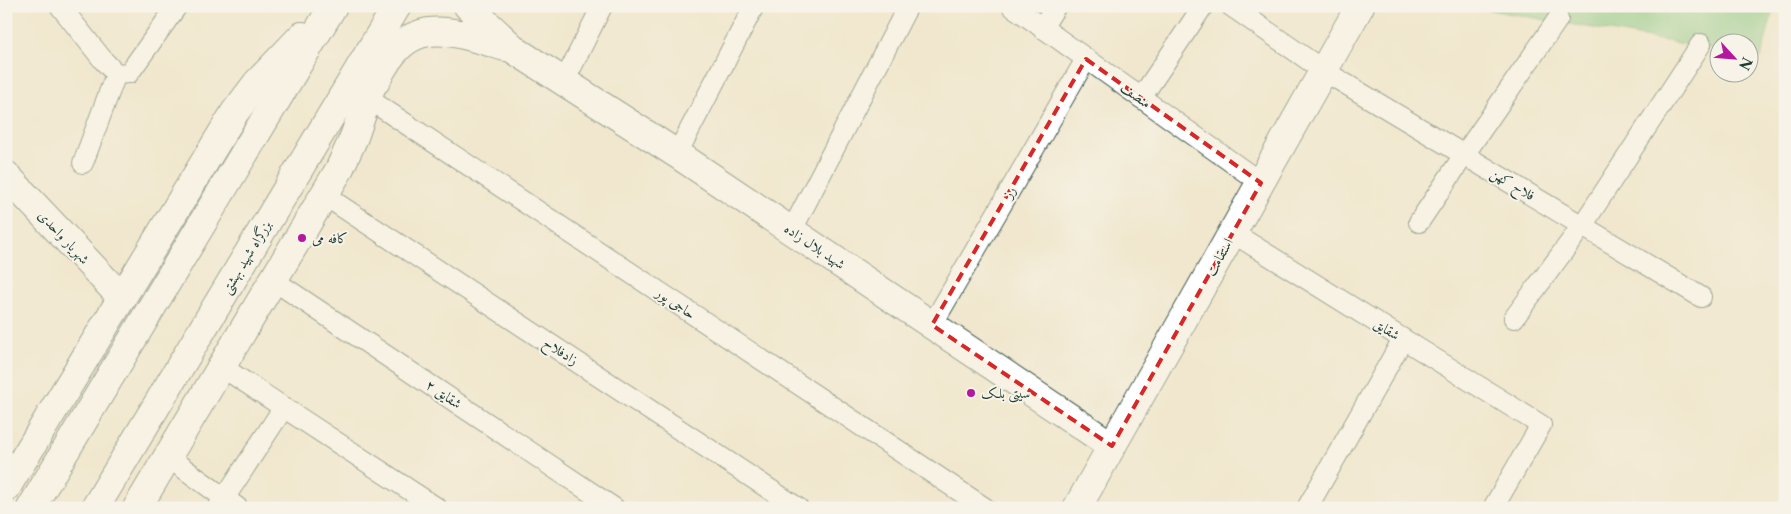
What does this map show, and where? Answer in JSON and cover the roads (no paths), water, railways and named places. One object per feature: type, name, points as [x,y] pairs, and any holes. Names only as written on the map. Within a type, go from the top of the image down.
[{"type":"main road","points":[[31,508],[332,6]]},
{"type":"main road","points":[[6,488],[239,106],[257,83],[332,6]]},
{"type":"main road","points":[[137,508],[348,153],[398,6]]},
{"type":"main road","name":"بزرگراه شهید بهشتی","points":[[95,508],[398,6]]},
{"type":"main road","name":"شهید بلال زاده","points":[[468,6],[516,51],[678,154],[1112,446]]},
{"type":"main road","name":"استقامت","points":[[1077,508],[1360,6]]},
{"type":"main road","name":"شهید بلال زاده","points":[[367,98],[386,60],[404,42],[426,31],[460,33],[516,51]]},
{"type":"main road","name":"شهریار واحدی","points":[[6,175],[122,298]]},
{"type":"street","points":[[60,6],[103,60],[123,73]]},
{"type":"street","points":[[83,162],[123,73],[177,6]]},
{"type":"street","points":[[564,82],[602,6]]},
{"type":"street","points":[[678,154],[754,6]]},
{"type":"street","points":[[792,230],[908,6]]},
{"type":"street","name":"منصف","points":[[1012,6],[1261,183]]},
{"type":"street","points":[[1042,28],[1056,6]]},
{"type":"street","points":[[1142,98],[1203,6]]},
{"type":"street","name":"فلاح کهن","points":[[1231,6],[1324,71],[1701,297]]},
{"type":"street","points":[[1419,222],[1558,19]]},
{"type":"street","points":[[1514,318],[1582,226],[1701,44]]},
{"type":"street","name":"رز","points":[[932,325],[1086,59]]},
{"type":"street","name":"حاجی پور","points":[[367,98],[985,508]]},
{"type":"street","name":"زادفلاح","points":[[324,195],[798,508]]},
{"type":"street","name":"شقایق","points":[[1232,233],[1541,425],[1493,508]]},
{"type":"street","name":"شقایق ۲","points":[[274,280],[614,508]]},
{"type":"street","points":[[1307,508],[1402,339]]},
{"type":"street","points":[[222,367],[437,508]]},
{"type":"street","points":[[168,457],[227,505],[284,407]]},
{"type":"place","name":"کافه می","points":[[302,238]]},
{"type":"place","name":"سیتی بلک","points":[[971,393]]}]
